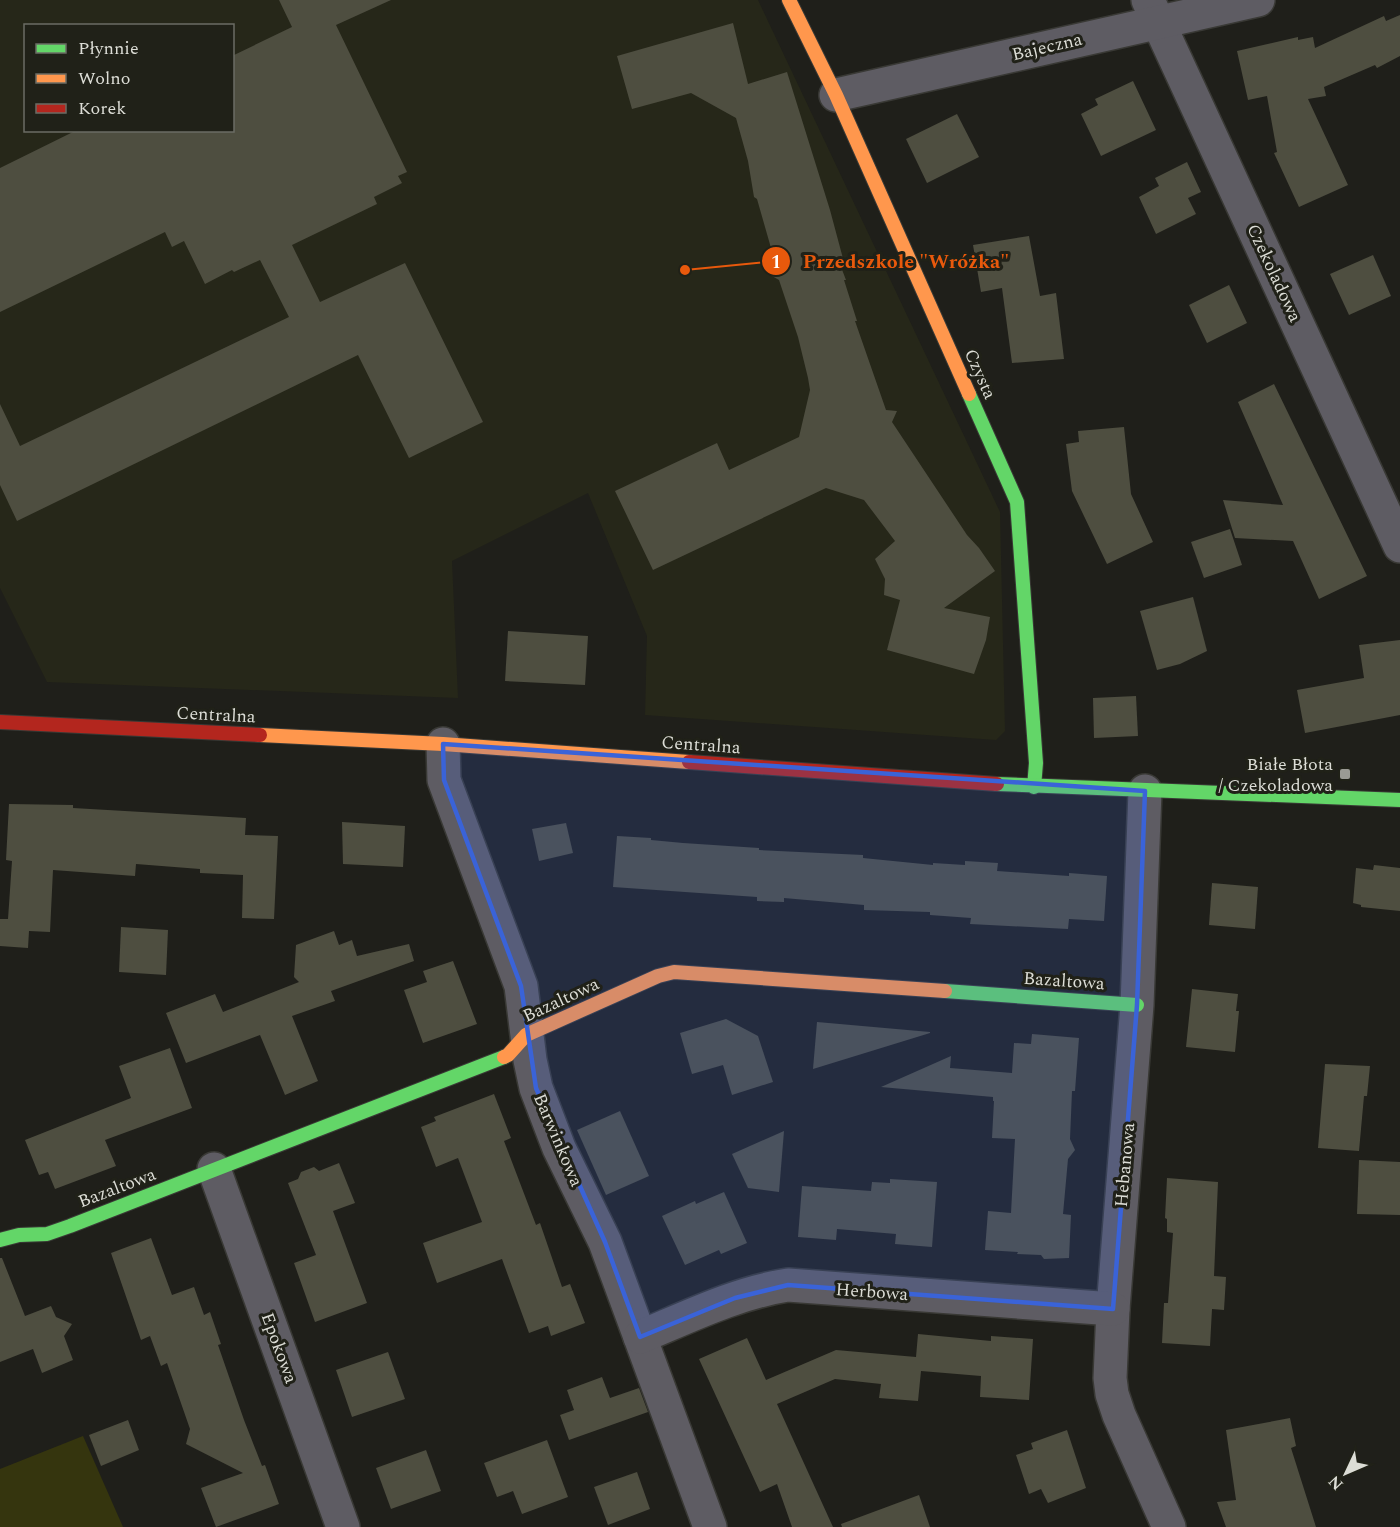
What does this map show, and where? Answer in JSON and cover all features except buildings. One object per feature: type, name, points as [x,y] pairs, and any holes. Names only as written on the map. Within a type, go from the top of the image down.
[{"type":"street","name":"Czysta","points":[[789,0],[836,95],[1017,502],[1036,763],[1034,787]]},
{"type":"street","name":"Bajeczna","points":[[836,95],[1153,11],[1258,0]]},
{"type":"street","name":"Czekoladowa","points":[[1153,11],[1400,546]]},
{"type":"street","name":"Centralna","points":[[0,722],[443,744],[1034,787],[1400,800]]},
{"type":"street","name":"Barwinkowa","points":[[443,744],[444,780],[521,986],[526,1035],[536,1088],[559,1148],[605,1242],[710,1527]]},
{"type":"street","name":"Hebanowa","points":[[1145,791],[1137,1005],[1110,1355],[1112,1394],[1168,1527]]},
{"type":"street","name":"Bazaltowa","points":[[0,1240],[19,1235],[47,1234],[508,1054],[526,1035],[658,976],[674,972],[1137,1005]]},
{"type":"street","name":"Epokowa","points":[[214,1169],[343,1527]]},
{"type":"street","name":"Herbowa","points":[[640,1337],[735,1298],[762,1289],[788,1286],[1113,1309]]},
{"type":"highlighted area","points":[[443,744],[1145,791],[1137,1005],[1113,1309],[788,1285],[735,1298],[640,1337],[605,1242],[536,1088],[521,986],[444,780]]},
{"type":"shaded area","points":[[0,0],[758,0],[1000,512],[1005,731],[996,740],[645,715],[647,636],[588,493],[452,561],[458,698],[47,682],[0,588]]},
{"type":"shaded area","points":[[83,1436],[123,1527],[0,1527],[0,1469]]},
{"type":"traffic: fast","points":[[969,394],[1017,502],[1036,763],[1034,787]]},
{"type":"traffic: fast","points":[[997,784],[1400,800]]},
{"type":"traffic: fast","points":[[945,991],[1137,1005]]},
{"type":"traffic: fast","points":[[0,1240],[19,1235],[47,1234],[70,1226],[504,1057]]},
{"type":"traffic: slow","points":[[789,0],[836,95],[969,394]]},
{"type":"traffic: slow","points":[[260,735],[443,744],[689,762]]},
{"type":"traffic: slow","points":[[504,1057],[526,1035],[658,976],[674,972],[945,991]]},
{"type":"traffic: jam","points":[[0,722],[260,735]]},
{"type":"traffic: jam","points":[[689,762],[997,784]]},
{"type":"place","name":"Przedszkole \"Wróżka\"","points":[[685,270]]},
{"type":"place","name":"Białe Błota / Czekoladowa","points":[[1345,774]]}]
